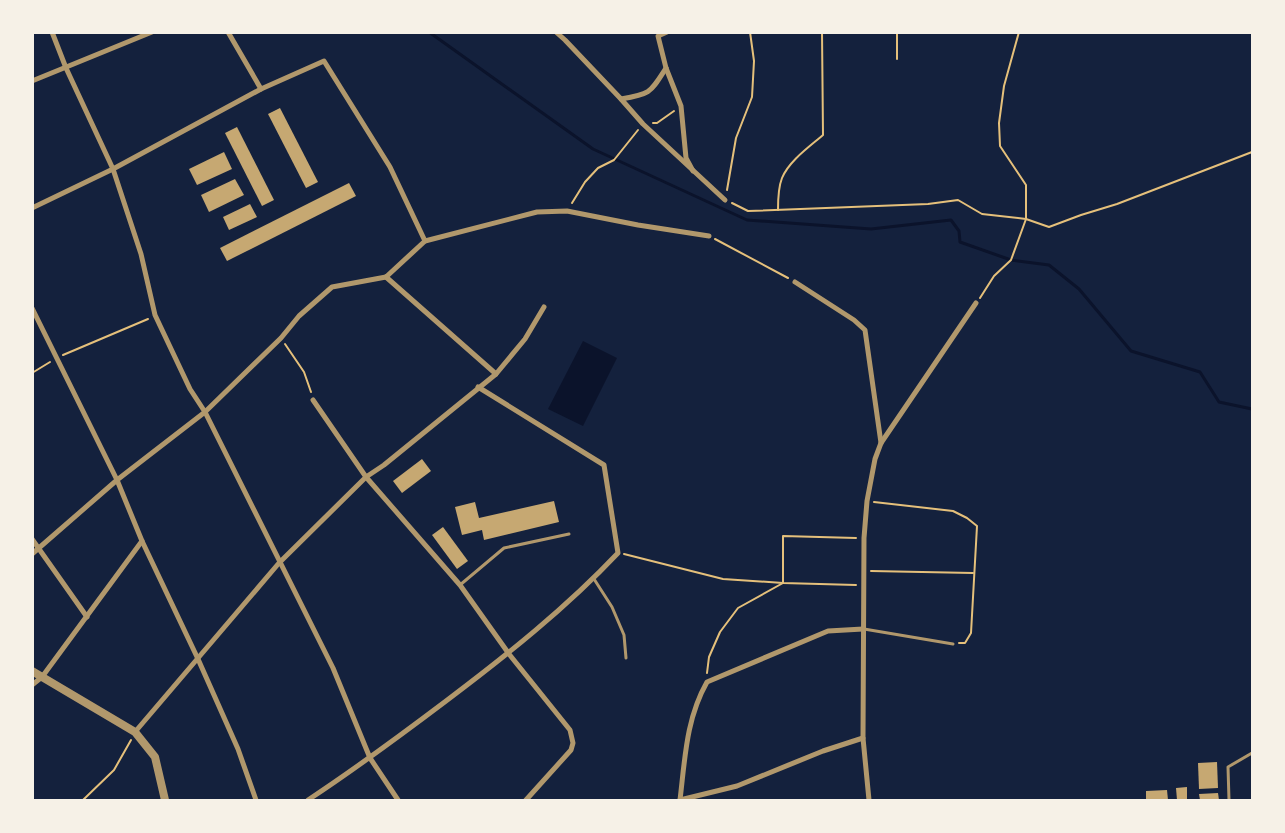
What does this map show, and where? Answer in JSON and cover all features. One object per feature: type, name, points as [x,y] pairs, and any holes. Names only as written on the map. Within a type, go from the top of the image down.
[{"type":"street","points":[[52,32],[66,68],[113,169],[141,254],[155,315],[190,389],[204,412],[333,668],[370,758],[398,800]]},
{"type":"street","points":[[32,81],[152,32]]},
{"type":"street","points":[[228,32],[260,89]]},
{"type":"street","points":[[556,32],[621,99],[642,124],[725,200]]},
{"type":"street","points":[[666,32],[658,36],[666,68],[681,106],[686,158],[693,171]]},
{"type":"street","points":[[32,208],[113,169],[260,89],[324,61],[390,167],[425,241]]},
{"type":"street","points":[[621,99],[644,95],[654,87],[666,68]]},
{"type":"street","points":[[32,554],[117,480],[204,412],[281,338],[299,316],[332,287],[386,277],[425,241],[537,212],[567,211],[709,236]]},
{"type":"street","points":[[386,277],[496,374]]},
{"type":"street","points":[[795,282],[854,320],[865,330],[881,443]]},
{"type":"street","points":[[869,800],[863,738],[863,571],[867,501],[875,459],[881,443],[976,304]]},
{"type":"street","points":[[32,308],[117,480],[142,541],[198,659],[238,750],[256,800]]},
{"type":"street","points":[[135,732],[279,563],[366,477],[384,465],[496,374],[525,339],[544,308]]},
{"type":"street","points":[[308,800],[370,758],[510,654],[594,579],[618,552],[604,465],[478,387]]},
{"type":"street","points":[[313,400],[366,477],[460,585],[510,654],[570,730],[573,743],[567,756],[526,800]]},
{"type":"street","points":[[32,538],[87,617]]},
{"type":"street","points":[[32,685],[42,677],[142,541]]},
{"type":"street","points":[[863,629],[828,631],[707,682],[700,694],[689,726],[680,800],[738,786],[823,751],[863,738]]},
{"type":"street","points":[[32,671],[135,732],[155,757],[165,800]]},
{"type":"lane","points":[[460,585],[504,548],[569,534]]},
{"type":"lane","points":[[594,579],[612,607],[624,635],[626,658]]},
{"type":"lane","points":[[863,629],[954,644]]},
{"type":"lane","points":[[1229,800],[1228,767],[1252,753]]},
{"type":"path","points":[[750,32],[754,61],[752,97],[736,138],[725,200],[748,211],[928,204],[958,200],[982,214],[1026,219],[1049,227],[1117,204],[1252,152]]},
{"type":"path","points":[[778,210],[778,195],[782,178],[796,158],[823,135],[822,32]]},
{"type":"path","points":[[897,32],[897,59]]},
{"type":"path","points":[[976,304],[994,276],[1011,260],[1026,219],[1026,185],[1000,146],[999,123],[1004,86],[1019,32]]},
{"type":"path","points":[[567,211],[585,182],[598,168],[614,160],[642,124],[657,123],[681,106]]},
{"type":"path","points":[[709,236],[795,282]]},
{"type":"path","points":[[32,373],[56,358],[155,315]]},
{"type":"path","points":[[281,338],[304,372],[313,400]]},
{"type":"path","points":[[867,501],[953,512],[967,518],[977,526],[971,633],[965,643],[954,644]]},
{"type":"path","points":[[783,583],[783,536],[864,538]]},
{"type":"path","points":[[618,552],[723,579],[864,586]]},
{"type":"path","points":[[863,571],[974,573]]},
{"type":"path","points":[[707,682],[709,657],[720,632],[738,608],[783,583]]},
{"type":"path","points":[[83,800],[114,770],[135,732]]},
{"type":"water","points":[[583,341],[617,358],[583,426],[548,409]]},
{"type":"building","points":[[280,108],[318,182],[306,188],[268,114]]},
{"type":"building","points":[[237,127],[274,200],[262,206],[225,133]]},
{"type":"building","points":[[224,152],[232,169],[197,185],[189,169]]},
{"type":"building","points":[[235,179],[244,195],[209,212],[201,195]]},
{"type":"building","points":[[349,183],[356,196],[227,261],[220,248]]},
{"type":"building","points":[[250,204],[257,217],[229,230],[223,217]]},
{"type":"building","points":[[422,459],[431,471],[402,493],[393,481]]},
{"type":"building","points":[[554,501],[559,522],[484,540],[482,530],[462,535],[455,507],[475,502],[479,518]]},
{"type":"building","points":[[443,527],[468,561],[457,569],[432,535]]},
{"type":"building","points":[[1217,762],[1218,788],[1199,789],[1198,763]]},
{"type":"building","points":[[1187,787],[1187,800],[1177,800],[1176,788]]},
{"type":"building","points":[[1167,790],[1168,800],[1146,800],[1146,791]]},
{"type":"building","points":[[1218,793],[1219,800],[1200,800],[1199,794]]},
{"type":"waterway","points":[[429,32],[593,149],[747,220],[871,229],[951,220],[959,231],[960,242],[1011,260],[1049,265],[1079,289],[1131,351],[1200,372],[1219,402],[1252,409]]}]
